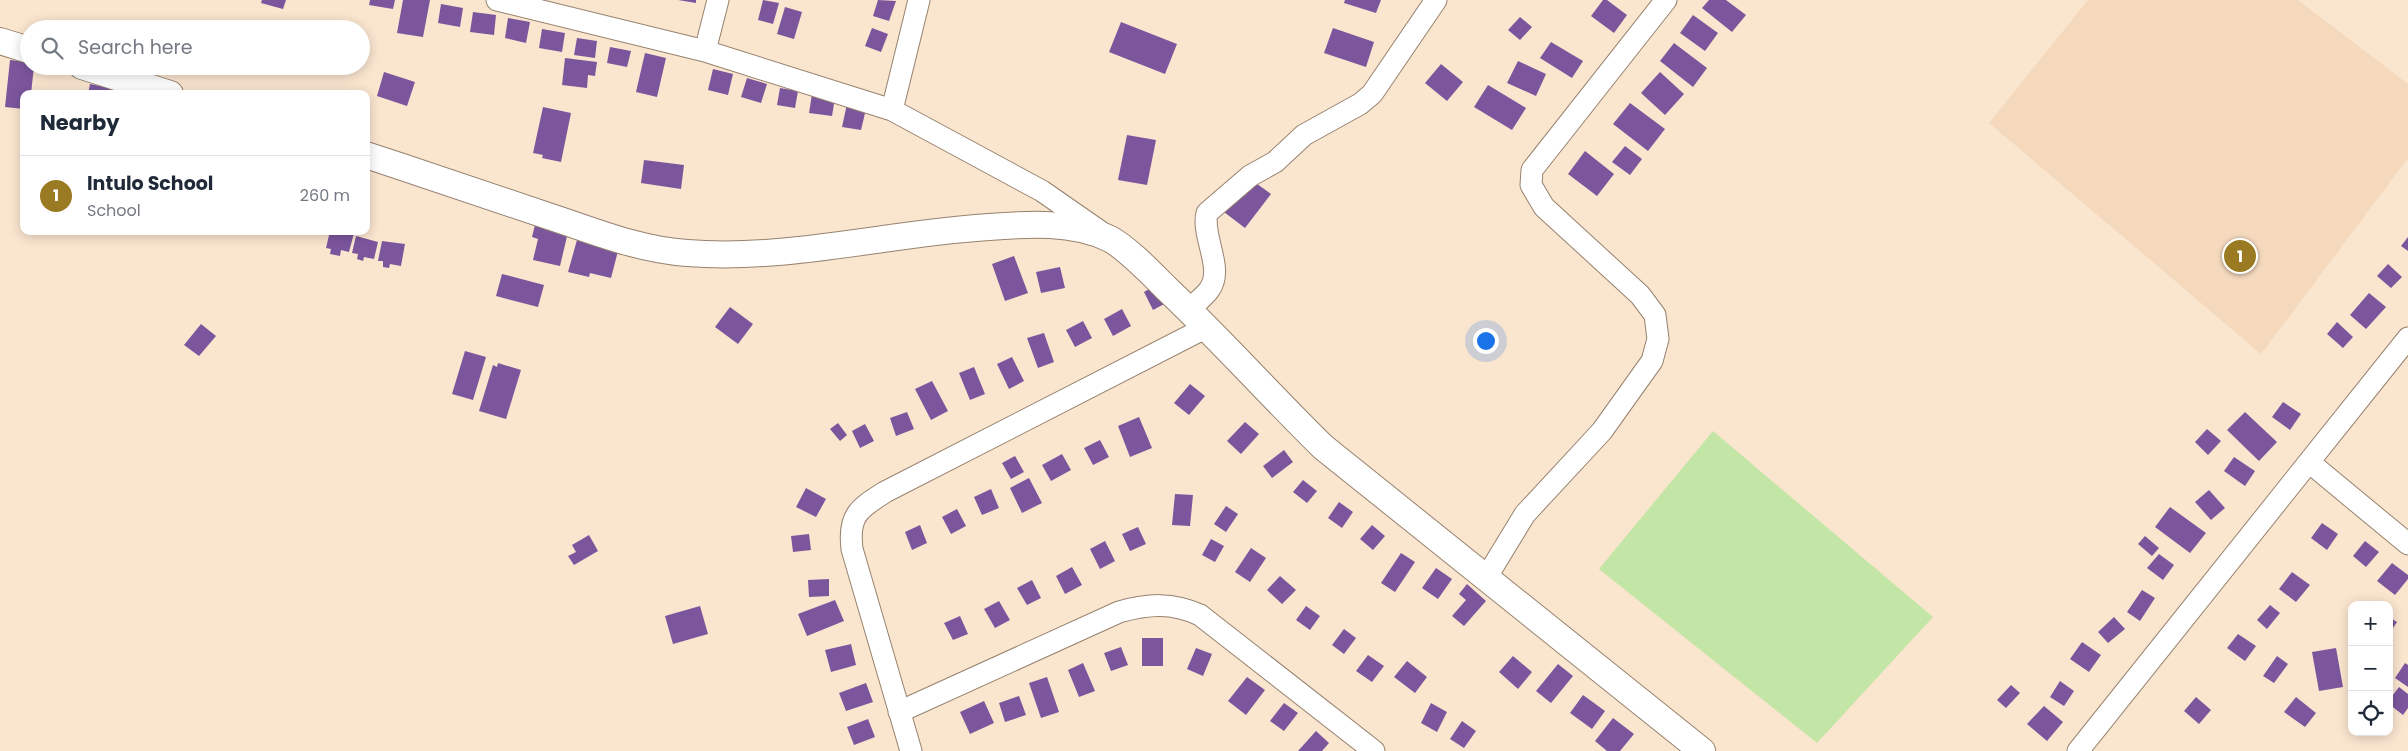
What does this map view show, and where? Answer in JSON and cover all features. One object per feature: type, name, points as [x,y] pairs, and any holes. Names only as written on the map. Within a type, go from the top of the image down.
[{"type":"street","points":[[497,0],[523,3],[705,51],[892,110],[1042,191],[1111,240],[1150,272],[1198,318],[1281,406],[1323,447],[1702,751]]},
{"type":"street","points":[[705,51],[718,0]]},
{"type":"street","points":[[892,110],[919,0]]},
{"type":"street","points":[[911,751],[852,549],[850,530],[857,514],[868,503],[885,492],[1198,318],[1210,289],[1214,271],[1205,222],[1207,213],[1250,176],[1275,162],[1304,135],[1360,104],[1372,94],[1436,0]]},
{"type":"street","points":[[1486,578],[1524,514],[1602,431],[1652,361],[1658,339],[1655,315],[1640,295],[1544,207],[1532,185],[1532,170],[1666,0]]},
{"type":"street","points":[[0,41],[20,47]]},
{"type":"street","points":[[110,75],[157,90]]},
{"type":"street","points":[[370,156],[626,242],[654,249],[685,253],[744,254],[959,228],[1024,224],[1081,230],[1111,240]]},
{"type":"street","points":[[2078,751],[2408,338]]},
{"type":"street","points":[[2309,462],[2408,544]]},
{"type":"street","points":[[899,712],[1119,612],[1153,604],[1169,605],[1185,608],[1200,615],[1374,751]]},
{"type":"shaded area","points":[[2088,0],[2298,0],[2408,84],[2408,158],[2261,354],[1989,123]]},
{"type":"green space","points":[[1713,431],[1933,617],[1817,743],[1599,569]]},
{"type":"building","points":[[262,0],[286,0],[283,9],[261,3]]},
{"type":"building","points":[[370,0],[395,0],[393,9],[369,5]]},
{"type":"building","points":[[403,0],[430,0],[423,37],[397,33]]},
{"type":"building","points":[[678,0],[696,0],[696,3]]},
{"type":"building","points":[[763,0],[779,3],[773,24],[758,20]]},
{"type":"building","points":[[878,0],[896,1],[889,21],[873,16]]},
{"type":"building","points":[[1345,0],[1381,0],[1376,13],[1344,3]]},
{"type":"building","points":[[1603,0],[1607,0],[1627,15],[1614,33],[1591,16]]},
{"type":"building","points":[[1709,0],[1726,0],[1746,15],[1732,32],[1702,8]]},
{"type":"building","points":[[441,4],[463,8],[460,27],[438,23]]},
{"type":"building","points":[[785,7],[802,12],[794,39],[777,34]]},
{"type":"building","points":[[473,12],[496,15],[494,35],[470,32]]},
{"type":"building","points":[[1693,15],[1718,33],[1705,51],[1680,33]]},
{"type":"building","points":[[1520,17],[1532,27],[1520,40],[1508,30]]},
{"type":"building","points":[[508,18],[530,22],[526,43],[505,38]]},
{"type":"building","points":[[1121,22],[1177,44],[1165,74],[1109,52]]},
{"type":"building","points":[[872,28],[888,34],[881,52],[865,46]]},
{"type":"building","points":[[1333,28],[1374,42],[1366,67],[1324,53]]},
{"type":"building","points":[[542,29],[565,33],[562,52],[539,48]]},
{"type":"building","points":[[577,38],[597,41],[595,58],[574,55]]},
{"type":"building","points":[[1551,42],[1583,61],[1572,78],[1540,58]]},
{"type":"building","points":[[1674,43],[1707,68],[1693,87],[1660,61]]},
{"type":"building","points":[[610,47],[631,51],[627,67],[607,63]]},
{"type":"building","points":[[645,53],[666,58],[657,97],[636,92]]},
{"type":"building","points":[[565,58],[597,62],[595,76],[588,75],[587,88],[562,85]]},
{"type":"building","points":[[10,60],[20,61],[20,75],[33,75],[31,90],[20,90],[20,109],[5,107]]},
{"type":"building","points":[[1518,61],[1546,74],[1536,96],[1507,83]]},
{"type":"building","points":[[1441,64],[1463,82],[1447,101],[1425,83]]},
{"type":"building","points":[[713,69],[733,74],[728,95],[708,90]]},
{"type":"building","points":[[384,72],[415,82],[407,106],[377,96]]},
{"type":"building","points":[[1660,72],[1684,94],[1665,115],[1641,93]]},
{"type":"building","points":[[747,78],[767,84],[761,103],[741,97]]},
{"type":"building","points":[[90,84],[115,89],[115,90],[89,90]]},
{"type":"building","points":[[1488,85],[1526,108],[1512,130],[1474,107]]},
{"type":"building","points":[[780,88],[798,91],[795,108],[777,105]]},
{"type":"building","points":[[812,94],[835,98],[832,116],[809,113]]},
{"type":"building","points":[[1630,103],[1665,129],[1648,151],[1613,124]]},
{"type":"building","points":[[847,104],[866,109],[861,130],[842,127]]},
{"type":"building","points":[[543,107],[571,113],[561,162],[542,158],[543,155],[533,153]]},
{"type":"building","points":[[1127,135],[1156,140],[1147,185],[1118,180]]},
{"type":"building","points":[[1625,146],[1642,159],[1630,175],[1612,162]]},
{"type":"building","points":[[1585,151],[1614,174],[1597,196],[1568,174]]},
{"type":"building","points":[[644,160],[684,165],[681,189],[641,183]]},
{"type":"building","points":[[1249,178],[1271,194],[1245,228],[1224,212]]},
{"type":"building","points":[[536,221],[569,228],[560,266],[533,260],[538,239],[532,237]]},
{"type":"building","points":[[329,235],[353,235],[349,252],[341,250],[340,256],[330,254],[331,249],[326,248]]},
{"type":"building","points":[[356,236],[378,242],[374,259],[364,257],[363,261],[357,259],[358,254],[352,253]]},
{"type":"building","points":[[2408,237],[2408,251],[2401,246]]},
{"type":"building","points":[[577,240],[618,251],[611,278],[590,273],[589,277],[568,272]]},
{"type":"building","points":[[382,241],[405,244],[401,266],[390,264],[389,268],[383,267],[383,261],[378,261]]},
{"type":"building","points":[[1014,256],[1028,293],[1005,301],[992,264]]},
{"type":"building","points":[[2388,264],[2402,277],[2391,288],[2377,276]]},
{"type":"building","points":[[1060,267],[1065,288],[1041,293],[1036,272]]},
{"type":"building","points":[[502,274],[544,285],[538,307],[496,296]]},
{"type":"building","points":[[1156,285],[1166,303],[1153,310],[1144,292]]},
{"type":"building","points":[[2369,293],[2386,307],[2366,329],[2350,315]]},
{"type":"building","points":[[730,307],[753,324],[738,344],[715,327]]},
{"type":"building","points":[[1122,309],[1131,326],[1113,336],[1104,319]]},
{"type":"building","points":[[1083,321],[1092,338],[1075,347],[1066,330]]},
{"type":"building","points":[[2337,322],[2353,337],[2343,348],[2327,334]]},
{"type":"building","points":[[201,324],[216,336],[199,356],[184,345]]},
{"type":"building","points":[[1044,333],[1054,362],[1038,368],[1027,338]]},
{"type":"building","points":[[465,351],[486,357],[473,400],[452,394]]},
{"type":"building","points":[[1012,357],[1024,381],[1009,389],[997,364]]},
{"type":"building","points":[[498,363],[521,370],[506,419],[479,411],[493,365],[497,367]]},
{"type":"building","points":[[974,367],[985,394],[970,400],[959,373]]},
{"type":"building","points":[[932,381],[948,411],[931,420],[915,389]]},
{"type":"building","points":[[1190,384],[1205,396],[1189,415],[1174,403]]},
{"type":"building","points":[[2283,402],[2301,414],[2290,430],[2272,417]]},
{"type":"building","points":[[907,412],[914,429],[896,436],[890,418]]},
{"type":"building","points":[[2245,412],[2277,442],[2259,461],[2227,430]]},
{"type":"building","points":[[1139,417],[1152,448],[1130,457],[1118,426]]},
{"type":"building","points":[[1245,422],[1259,434],[1241,454],[1227,441]]},
{"type":"building","points":[[838,423],[847,435],[840,441],[830,429]]},
{"type":"building","points":[[865,424],[874,441],[860,448],[852,431]]},
{"type":"building","points":[[2207,429],[2221,441],[2208,455],[2195,442]]},
{"type":"building","points":[[1100,440],[1109,457],[1093,465],[1084,448]]},
{"type":"building","points":[[1284,450],[1293,462],[1272,478],[1263,466]]},
{"type":"building","points":[[1062,454],[1071,470],[1051,481],[1042,465]]},
{"type":"building","points":[[1015,456],[1024,472],[1011,479],[1002,463]]},
{"type":"building","points":[[2234,457],[2255,471],[2245,486],[2224,471]]},
{"type":"building","points":[[1029,478],[1042,503],[1022,513],[1010,488]]},
{"type":"building","points":[[1303,480],[1317,491],[1307,503],[1293,492]]},
{"type":"building","points":[[806,488],[826,499],[816,517],[796,507]]},
{"type":"building","points":[[991,489],[999,508],[982,515],[974,497]]},
{"type":"building","points":[[2209,490],[2225,508],[2211,520],[2195,502]]},
{"type":"building","points":[[1175,494],[1193,495],[1190,526],[1172,525]]},
{"type":"building","points":[[1339,502],[1353,512],[1342,528],[1328,518]]},
{"type":"building","points":[[1226,506],[1238,514],[1226,532],[1214,524]]},
{"type":"building","points":[[2170,507],[2206,533],[2190,553],[2155,527]]},
{"type":"building","points":[[957,509],[966,526],[951,534],[942,517]]},
{"type":"building","points":[[2322,523],[2338,534],[2327,550],[2311,538]]},
{"type":"building","points":[[920,525],[927,543],[912,550],[905,532]]},
{"type":"building","points":[[1372,525],[1385,536],[1373,550],[1360,539]]},
{"type":"building","points":[[1138,527],[1146,544],[1130,551],[1122,534]]},
{"type":"building","points":[[809,534],[811,550],[793,552],[791,536]]},
{"type":"building","points":[[589,535],[598,551],[574,565],[568,556],[576,552],[572,545]]},
{"type":"building","points":[[2145,536],[2159,548],[2152,556],[2138,544]]},
{"type":"building","points":[[1211,539],[1224,546],[1215,562],[1202,555]]},
{"type":"building","points":[[1105,541],[1115,561],[1100,569],[1090,549]]},
{"type":"building","points":[[2365,541],[2379,552],[2366,567],[2353,556]]},
{"type":"building","points":[[1251,548],[1266,558],[1250,582],[1235,572]]},
{"type":"building","points":[[1401,553],[1415,562],[1395,592],[1381,583]]},
{"type":"building","points":[[2159,554],[2174,565],[2163,580],[2147,568]]},
{"type":"building","points":[[2392,563],[2408,575],[2408,579],[2395,595],[2377,581]]},
{"type":"building","points":[[1072,567],[1082,585],[1065,594],[1056,576]]},
{"type":"building","points":[[1436,568],[1452,579],[1438,599],[1422,588]]},
{"type":"building","points":[[2292,572],[2310,585],[2296,602],[2279,589]]},
{"type":"building","points":[[1280,576],[1296,590],[1282,604],[1267,590]]},
{"type":"building","points":[[829,579],[829,596],[809,597],[808,580]]},
{"type":"building","points":[[1032,580],[1041,598],[1027,605],[1017,588]]},
{"type":"building","points":[[1467,584],[1486,601],[1464,626],[1452,616],[1466,600],[1459,594]]},
{"type":"building","points":[[2142,590],[2155,598],[2140,621],[2127,612]]},
{"type":"building","points":[[835,600],[844,621],[807,636],[798,614]]},
{"type":"building","points":[[999,601],[1010,620],[995,628],[984,609]]},
{"type":"building","points":[[2270,605],[2280,613],[2267,629],[2257,620]]},
{"type":"building","points":[[700,606],[708,634],[673,644],[665,616]]},
{"type":"building","points":[[1306,606],[1320,616],[1310,630],[1296,620]]},
{"type":"building","points":[[960,616],[968,634],[953,640],[944,623]]},
{"type":"building","points":[[2114,617],[2125,629],[2108,643],[2098,632]]},
{"type":"building","points":[[2393,620],[2397,622],[2393,628]]},
{"type":"building","points":[[1344,629],[1356,638],[1344,654],[1332,645]]},
{"type":"building","points":[[2238,634],[2256,646],[2245,661],[2227,648]]},
{"type":"building","points":[[1142,638],[1163,638],[1163,666],[1142,666]]},
{"type":"building","points":[[2082,642],[2101,655],[2089,672],[2070,659]]},
{"type":"building","points":[[851,644],[856,665],[831,672],[825,650]]},
{"type":"building","points":[[1121,647],[1128,665],[1111,671],[1104,653]]},
{"type":"building","points":[[1196,648],[1212,654],[1203,676],[1187,669]]},
{"type":"building","points":[[2336,648],[2343,687],[2319,691],[2312,652]]},
{"type":"building","points":[[1368,655],[1384,666],[1372,682],[1356,671]]},
{"type":"building","points":[[1513,656],[1532,672],[1518,689],[1499,672]]},
{"type":"building","points":[[2277,656],[2288,664],[2274,683],[2263,676]]},
{"type":"building","points":[[1407,661],[1427,677],[1415,693],[1394,677]]},
{"type":"building","points":[[1083,663],[1095,691],[1079,697],[1068,670]]},
{"type":"building","points":[[2405,663],[2408,665],[2408,687],[2395,678]]},
{"type":"building","points":[[1558,664],[1573,676],[1551,703],[1536,691]]},
{"type":"building","points":[[1047,677],[1059,712],[1041,718],[1029,683]]},
{"type":"building","points":[[1247,677],[1265,690],[1246,715],[1228,701]]},
{"type":"building","points":[[2060,681],[2074,691],[2064,706],[2050,697]]},
{"type":"building","points":[[866,683],[873,702],[846,711],[839,693]]},
{"type":"building","points":[[2011,685],[2020,693],[2006,708],[1997,700]]},
{"type":"building","points":[[2399,687],[2408,694],[2408,708],[2403,715],[2393,707],[2393,695]]},
{"type":"building","points":[[1583,695],[1605,711],[1592,729],[1570,713]]},
{"type":"building","points":[[1019,696],[1026,715],[1005,722],[999,703]]},
{"type":"building","points":[[2196,697],[2211,710],[2199,724],[2184,711]]},
{"type":"building","points":[[2296,697],[2316,713],[2305,727],[2284,712]]},
{"type":"building","points":[[984,701],[994,723],[970,734],[960,712]]},
{"type":"building","points":[[1284,703],[1298,713],[1284,731],[1270,721]]},
{"type":"building","points":[[1431,703],[1447,712],[1437,732],[1421,723]]},
{"type":"building","points":[[2044,706],[2063,722],[2047,741],[2027,724]]},
{"type":"building","points":[[1613,718],[1634,734],[1620,751],[1607,751],[1595,741]]},
{"type":"building","points":[[868,719],[875,737],[854,745],[847,727]]},
{"type":"building","points":[[1462,721],[1476,731],[1464,748],[1450,739]]},
{"type":"building","points":[[1316,731],[1329,743],[1322,751],[1298,751]]},
{"type":"place","name":"Intulo School","points":[[2240,256]]}]
